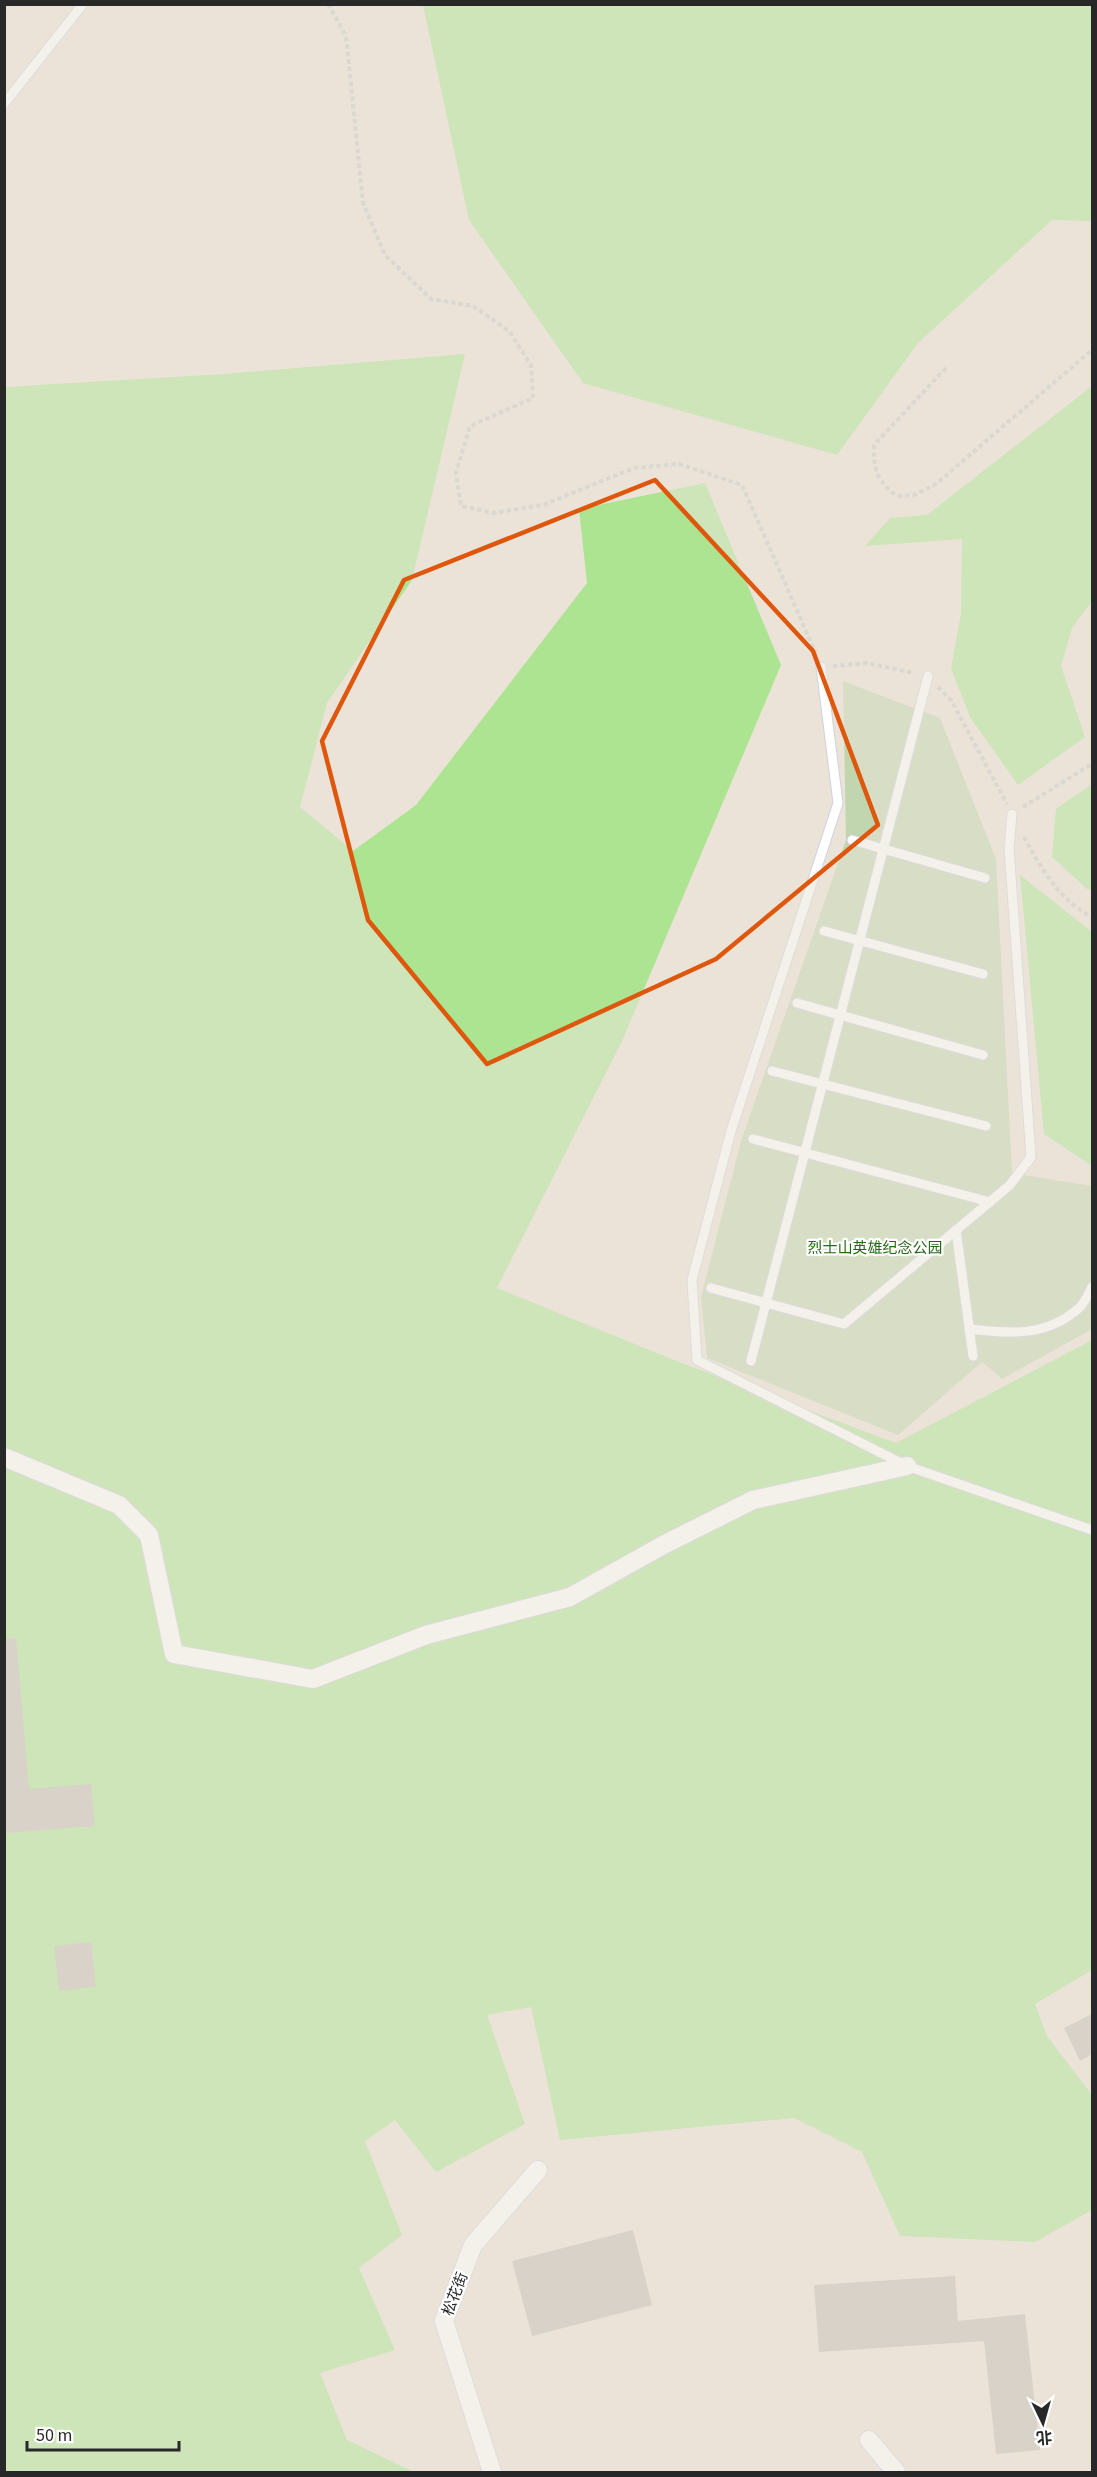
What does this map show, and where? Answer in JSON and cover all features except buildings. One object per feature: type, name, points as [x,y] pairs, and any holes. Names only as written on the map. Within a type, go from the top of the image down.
[{"type":"street","points":[[4,1457],[119,1505],[149,1535],[174,1654],[313,1679],[426,1635],[570,1597],[665,1544],[753,1500],[907,1466]]},
{"type":"street","name":"松花街","points":[[492,2472],[444,2321],[473,2246],[538,2170]]},
{"type":"street","points":[[869,2440],[896,2472]]},
{"type":"lane","points":[[4,104],[83,4]]},
{"type":"lane","points":[[821,667],[838,802],[731,1131],[692,1280],[697,1360],[907,1466],[1092,1530]]},
{"type":"lane","points":[[751,1361],[928,676]]},
{"type":"lane","points":[[711,1288],[844,1324],[1010,1185],[1031,1157],[1008,848],[1012,814]]},
{"type":"lane","points":[[852,840],[985,878]]},
{"type":"lane","points":[[824,931],[983,974]]},
{"type":"lane","points":[[797,1003],[983,1055]]},
{"type":"lane","points":[[772,1071],[986,1126]]},
{"type":"lane","points":[[753,1139],[990,1202]]},
{"type":"lane","points":[[956,1230],[973,1356]]},
{"type":"lane","points":[[969,1329],[1000,1333],[1026,1333],[1059,1321],[1081,1306],[1092,1287]]},
{"type":"path","points":[[328,4],[346,36],[363,203],[385,255],[430,299],[473,306],[510,331],[531,365],[533,398],[470,426],[456,473],[461,506],[493,513],[543,505],[634,468],[679,464],[742,485],[821,667],[867,663],[928,676],[951,700],[1044,874],[1078,910],[1092,917]]},
{"type":"path","points":[[945,368],[874,446],[874,466],[881,483],[897,496],[914,495],[936,484],[1092,350]]},
{"type":"path","points":[[1012,814],[1092,764]]},
{"type":"highlighted area","points":[[655,480],[813,651],[878,825],[716,959],[487,1064],[368,920],[322,741],[404,580]]},
{"type":"green space","points":[[423,5],[1092,5],[1092,221],[1052,220],[918,343],[837,455],[583,383],[469,220]]},
{"type":"green space","points":[[465,354],[412,580],[327,703],[300,807],[353,851],[416,805],[587,583],[579,509],[705,483],[781,665],[622,1041],[497,1288],[674,1360],[896,1443],[1092,1340],[1092,1970],[1035,2004],[1047,2036],[1092,2095],[1092,2210],[1035,2242],[900,2236],[862,2152],[794,2118],[560,2140],[531,2007],[487,2015],[525,2124],[436,2172],[395,2120],[365,2141],[402,2235],[359,2268],[395,2350],[320,2373],[347,2440],[414,2472],[5,2472],[5,387],[224,374]]},
{"type":"green space","points":[[1092,386],[1092,601],[1072,628],[1061,666],[1085,737],[1018,785],[970,717],[951,668],[961,614],[962,539],[865,546],[890,518],[927,515]]},
{"type":"green space","name":"烈士山英雄纪念公园","points":[[843,681],[940,718],[996,859],[1012,1173],[1092,1186],[1092,1329],[1002,1379],[982,1362],[898,1435],[707,1358],[701,1297],[741,1141],[846,840]]},
{"type":"green space","points":[[1092,784],[1092,890],[1087,889],[1052,857],[1056,809]]},
{"type":"green space","points":[[1020,875],[1092,932],[1092,1166],[1044,1134]]}]
